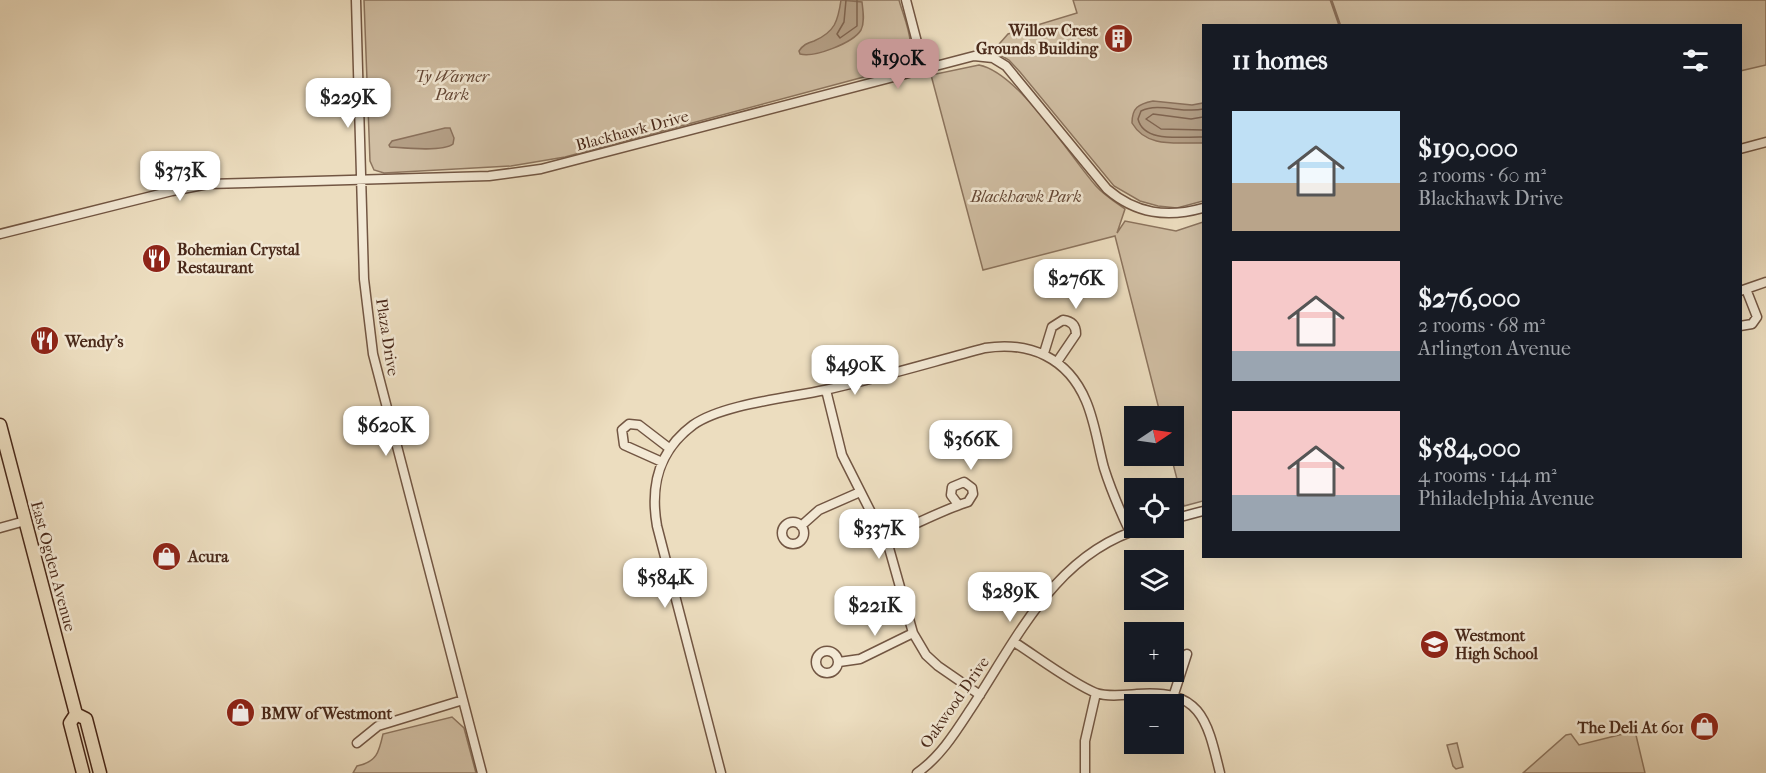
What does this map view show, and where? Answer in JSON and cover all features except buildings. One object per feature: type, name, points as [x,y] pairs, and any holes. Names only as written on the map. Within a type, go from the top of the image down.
[{"type":"main road","name":"East Ogden Avenue","points":[[0,425],[76,714],[70,723],[83,773]]},
{"type":"main road","name":"East Ogden Avenue","points":[[76,714],[86,719],[100,773]]},
{"type":"street","name":"Plaza Drive","points":[[356,0],[366,312],[373,354],[482,773]]},
{"type":"street","points":[[906,0],[924,69]]},
{"type":"street","name":"Blackhawk Drive","points":[[0,234],[187,187],[228,183],[489,176],[541,169],[974,56],[1000,61],[1118,198],[1140,209],[1164,214],[1202,208]]},
{"type":"street","points":[[1742,148],[1766,142]]},
{"type":"street","points":[[1742,326],[1752,324],[1757,317],[1743,290],[1766,282]]},
{"type":"street","points":[[1044,353],[1052,327],[1063,320],[1069,321],[1076,329],[1076,334],[1057,362]]},
{"type":"street","points":[[721,773],[657,526],[653,493],[662,462],[669,448],[691,426],[714,414],[826,390],[985,348],[1006,346],[1044,353],[1057,362],[1076,383],[1086,401],[1109,484],[1124,518]]},
{"type":"street","points":[[826,390],[842,454],[885,537],[913,633],[926,655],[980,695]]},
{"type":"street","points":[[662,462],[624,445],[622,430],[629,424],[639,425],[669,448]]},
{"type":"street","points":[[801,526],[819,510],[860,492]]},
{"type":"street","points":[[885,537],[941,515],[957,503]]},
{"type":"street","points":[[1184,516],[1202,511]]},
{"type":"street","points":[[0,528],[25,521]]},
{"type":"street","name":"Oakwood Drive","points":[[917,773],[949,743],[1045,594],[1062,575],[1096,549],[1124,535]]},
{"type":"street","points":[[839,662],[860,659],[913,633]]},
{"type":"street","points":[[1014,642],[1096,693],[1124,695]]},
{"type":"street","points":[[1132,694],[1162,692],[1174,694],[1187,654]]},
{"type":"street","points":[[1085,773],[1085,741],[1096,693]]},
{"type":"street","points":[[357,743],[378,726],[463,700]]},
{"type":"street","points":[[1184,700],[1192,705],[1205,720],[1220,773]]},
{"type":"green space","name":"Ty Warner Park","points":[[364,0],[899,0],[909,35],[910,53],[907,61],[901,67],[565,157],[511,166],[384,173],[374,170],[370,161]]},
{"type":"green space","points":[[1073,0],[1766,0],[1766,65],[1742,71],[1742,24],[1202,24],[1202,201],[1177,208],[1140,201],[1114,186],[1020,72],[1009,60],[993,51],[1008,34],[1077,13]]},
{"type":"green space","name":"Blackhawk Park","points":[[979,65],[994,71],[1026,98],[1096,186],[1125,209],[1117,233],[1125,221],[1176,231],[1202,222],[1202,501],[1184,506],[1184,478],[1177,478],[1174,466],[1184,466],[1184,406],[1158,406],[1115,236],[983,270],[931,75]]},
{"type":"green space","points":[[452,717],[464,728],[476,773],[353,773],[357,766],[373,759],[383,734]]},
{"type":"green space","points":[[1635,731],[1645,773],[1523,773],[1566,735],[1571,734],[1579,745]]},
{"type":"green space","points":[[1457,743],[1463,767],[1456,769],[1447,745]]},
{"type":"water","points":[[841,0],[862,2],[861,30],[850,40],[833,48],[814,54],[800,54],[799,51],[807,43],[821,38],[831,30],[837,20]]},
{"type":"water","points":[[1153,101],[1192,105],[1202,103],[1202,143],[1164,142],[1146,137],[1132,123],[1135,110]]},
{"type":"water","points":[[450,128],[454,138],[453,144],[448,146],[423,149],[390,147],[389,145],[392,141]]},
{"type":"waterway","points":[[1331,0],[1339,24]]},
{"type":"place","name":"Willow Crest Grounds Building","points":[[1119,39]]},
{"type":"place","name":"Bohemian Crystal Restaurant","points":[[156,258]]},
{"type":"place","name":"Wendy's","points":[[44,341]]},
{"type":"place","name":"Acura","points":[[167,556]]},
{"type":"place","name":"Westmont High School","points":[[1434,644]]},
{"type":"place","name":"BMW of Westmont","points":[[240,713]]},
{"type":"place","name":"The Deli At 601","points":[[1705,727]]}]
